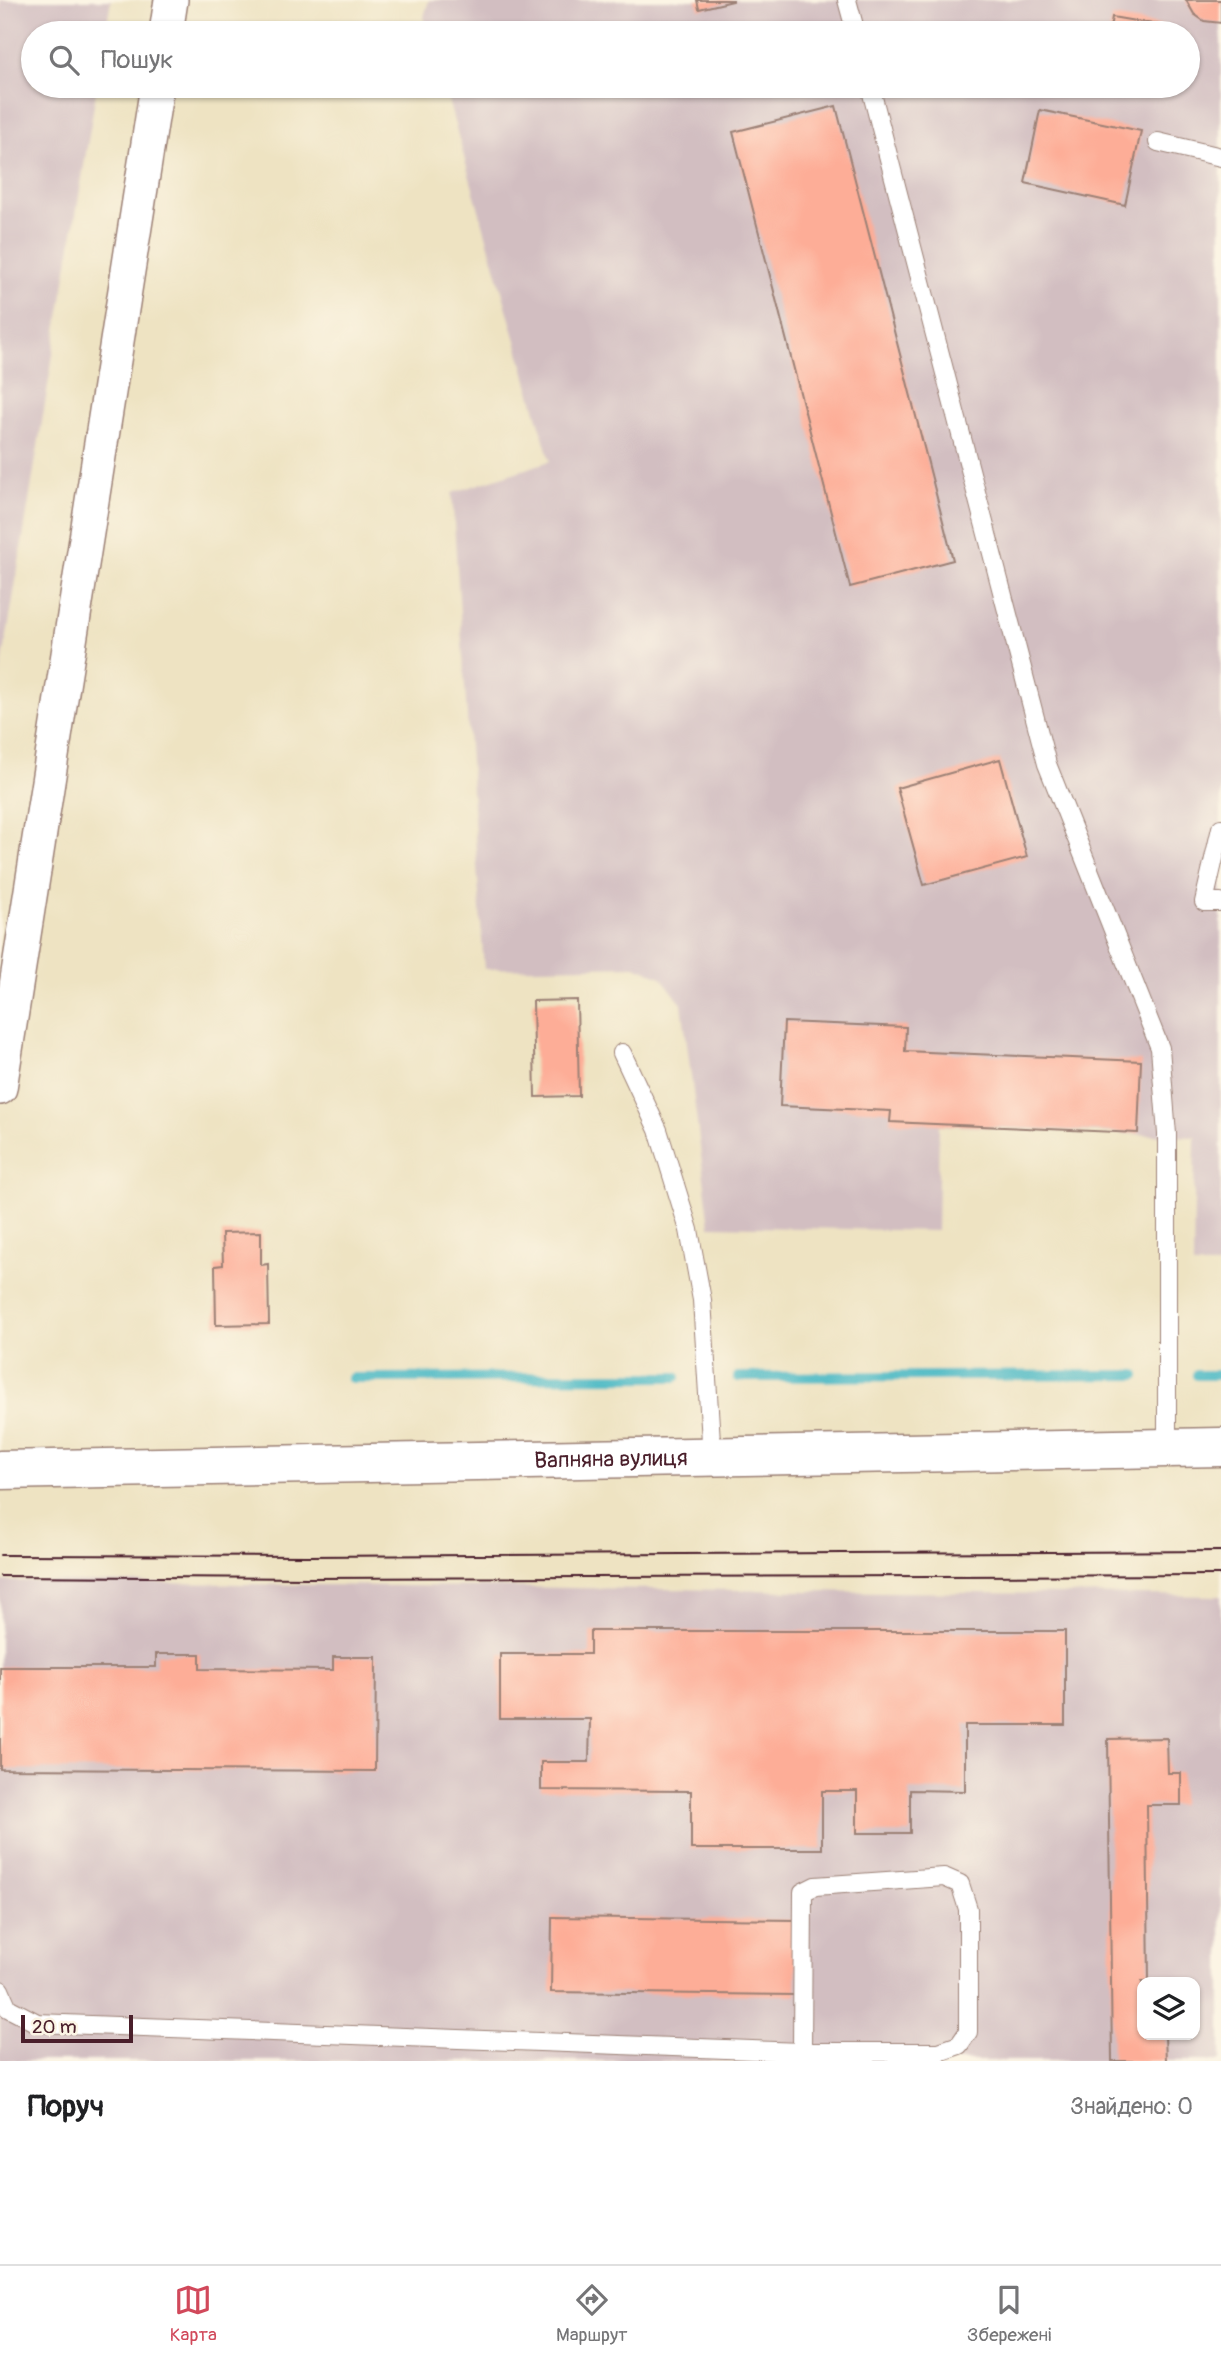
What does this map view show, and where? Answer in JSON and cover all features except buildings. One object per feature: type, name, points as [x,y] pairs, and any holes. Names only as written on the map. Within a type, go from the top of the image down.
[{"type":"street","points":[[168,21],[171,0]]},
{"type":"street","points":[[0,1088],[156,98]]},
{"type":"street","name":"Вапняна вулиця","points":[[0,1470],[1221,1447]]},
{"type":"lane","points":[[848,0],[853,21]]},
{"type":"lane","points":[[873,98],[1048,764],[1160,1048],[1167,1135],[1167,1448]]},
{"type":"lane","points":[[1158,142],[1221,157]]},
{"type":"lane","points":[[1221,828],[1204,902],[1221,902]]},
{"type":"lane","points":[[622,1053],[658,1130],[689,1230],[702,1300],[712,1457]]},
{"type":"lane","points":[[0,1990],[8,2008],[37,2023],[802,2052],[939,2052],[959,2045],[968,2032],[968,1909],[960,1884],[944,1877],[815,1886],[803,1892],[802,2052]]},
{"type":"shaded area","points":[[0,0],[111,0],[107,21],[21,21],[21,98],[95,98],[0,678]]},
{"type":"shaded area","points":[[429,0],[1221,0],[1221,1266],[1193,1266],[1195,1137],[939,1125],[937,1231],[710,1226],[682,1004],[661,977],[635,966],[484,969],[452,493],[550,461],[447,98],[1200,98],[1200,21],[425,21]]},
{"type":"shaded area","points":[[0,1581],[1221,1596],[1221,2061],[0,2061]]},
{"type":"waterway","points":[[738,1377],[1136,1375]]},
{"type":"waterway","points":[[1197,1375],[1221,1375]]},
{"type":"waterway","points":[[352,1378],[676,1377]]},
{"type":"tram line","points":[[0,1555],[1221,1551]]},
{"type":"tram line","points":[[0,1576],[308,1578],[1221,1575]]}]
